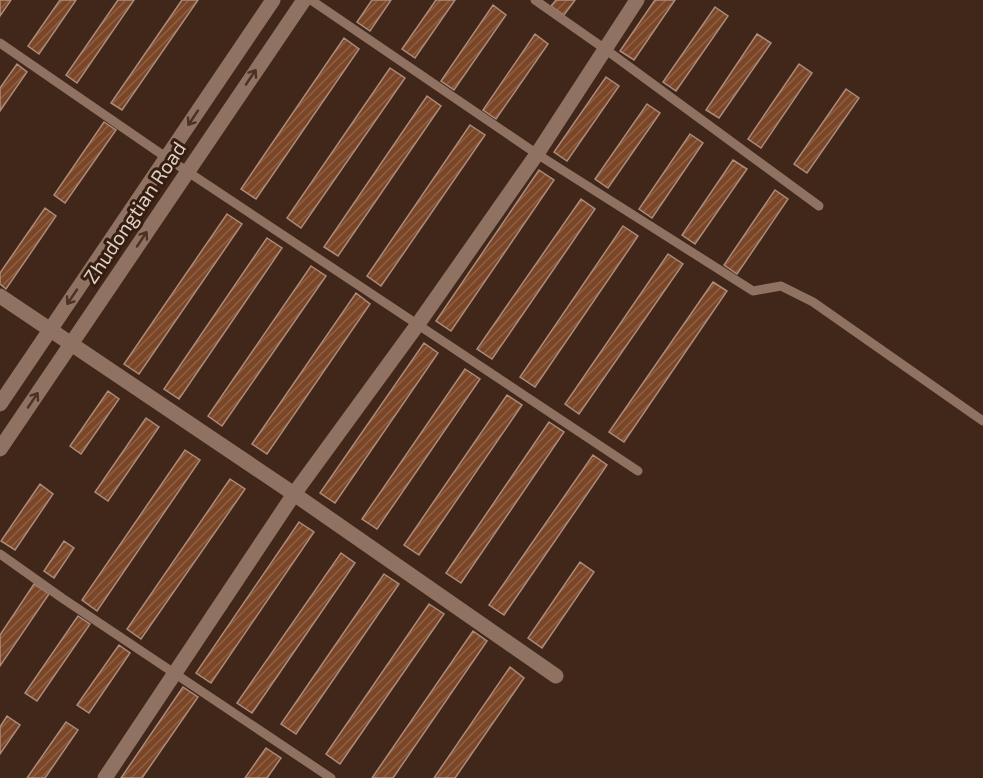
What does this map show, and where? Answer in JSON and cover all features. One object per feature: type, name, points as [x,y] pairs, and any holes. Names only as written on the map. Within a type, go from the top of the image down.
[{"type":"street","name":"Zhudongtian Road","points":[[0,404],[273,0]]},
{"type":"street","name":"Zhudongtian Road","points":[[0,449],[304,0]]},
{"type":"street","points":[[105,778],[294,494],[418,324],[537,154],[637,0]]},
{"type":"street","points":[[0,296],[294,494],[556,676]]},
{"type":"lane","points":[[311,0],[537,154],[753,291],[781,286],[813,302],[983,421]]},
{"type":"lane","points":[[535,0],[819,206]]},
{"type":"lane","points":[[0,43],[166,158],[638,471]]},
{"type":"lane","points":[[0,554],[330,778]]},
{"type":"building","points":[[0,0],[11,0],[0,16]]},
{"type":"building","points":[[60,0],[76,0],[39,54],[28,46]]},
{"type":"building","points":[[118,0],[134,0],[77,83],[66,75]]},
{"type":"building","points":[[182,0],[198,0],[122,110],[111,103]]},
{"type":"building","points":[[372,0],[391,0],[370,31],[357,22]]},
{"type":"building","points":[[436,0],[455,0],[415,58],[402,49]]},
{"type":"building","points":[[556,0],[575,0],[564,15],[551,6]]},
{"type":"building","points":[[655,0],[675,0],[634,60],[620,51]]},
{"type":"building","points":[[493,5],[506,15],[454,90],[441,81]]},
{"type":"building","points":[[715,7],[728,16],[676,91],[663,82]]},
{"type":"building","points":[[535,34],[548,44],[496,119],[483,110]]},
{"type":"building","points":[[757,34],[771,43],[719,118],[706,110]]},
{"type":"building","points":[[344,38],[359,49],[256,199],[241,189]]},
{"type":"building","points":[[17,64],[27,72],[0,111],[0,88]]},
{"type":"building","points":[[799,64],[812,73],[761,148],[748,139]]},
{"type":"building","points":[[390,68],[405,78],[301,228],[287,218]]},
{"type":"building","points":[[606,77],[619,86],[567,161],[554,152]]},
{"type":"building","points":[[846,89],[859,98],[807,173],[794,164]]},
{"type":"building","points":[[427,96],[441,106],[338,256],[324,247]]},
{"type":"building","points":[[647,104],[660,113],[608,188],[595,179]]},
{"type":"building","points":[[104,122],[116,130],[65,203],[54,195]]},
{"type":"building","points":[[470,125],[485,135],[381,286],[367,276]]},
{"type":"building","points":[[690,134],[703,143],[652,218],[639,209]]},
{"type":"building","points":[[733,160],[747,169],[695,244],[682,235]]},
{"type":"building","points":[[539,170],[554,180],[451,331],[436,321]]},
{"type":"building","points":[[775,190],[788,199],[737,274],[724,265]]},
{"type":"building","points":[[581,199],[595,209],[492,359],[477,349]]},
{"type":"building","points":[[45,208],[56,216],[6,289],[0,284],[0,273]]},
{"type":"building","points":[[227,214],[242,224],[139,374],[124,364]]},
{"type":"building","points":[[623,226],[638,236],[535,387],[520,377]]},
{"type":"building","points":[[267,238],[282,248],[179,399],[164,389]]},
{"type":"building","points":[[668,254],[683,264],[579,414],[565,404]]},
{"type":"building","points":[[311,266],[326,276],[222,426],[208,416]]},
{"type":"building","points":[[713,282],[727,291],[624,442],[609,432]]},
{"type":"building","points":[[356,293],[370,304],[267,454],[252,444]]},
{"type":"building","points":[[424,343],[438,353],[335,503],[320,493]]},
{"type":"building","points":[[465,369],[480,379],[377,529],[362,519]]},
{"type":"building","points":[[108,391],[119,399],[81,454],[70,446]]},
{"type":"building","points":[[507,395],[522,405],[419,555],[404,545]]},
{"type":"building","points":[[146,418],[159,427],[108,501],[95,492]]},
{"type":"building","points":[[549,422],[564,432],[461,583],[446,573]]},
{"type":"building","points":[[185,450],[200,460],[97,611],[82,600]]},
{"type":"building","points":[[593,455],[607,465],[504,615],[489,605]]},
{"type":"building","points":[[230,479],[245,489],[141,639],[127,629]]},
{"type":"building","points":[[40,484],[53,494],[15,550],[1,541]]},
{"type":"building","points":[[299,522],[314,532],[211,683],[196,673]]},
{"type":"building","points":[[64,541],[74,548],[54,578],[44,571]]},
{"type":"building","points":[[341,553],[355,563],[252,713],[237,703]]},
{"type":"building","points":[[580,562],[594,572],[542,648],[528,638]]},
{"type":"building","points":[[384,574],[399,584],[296,734],[281,724]]},
{"type":"building","points":[[34,584],[49,594],[0,666],[0,635]]},
{"type":"building","points":[[429,604],[444,614],[340,764],[326,754]]},
{"type":"building","points":[[78,616],[90,624],[37,701],[25,693]]},
{"type":"building","points":[[473,631],[487,641],[393,778],[372,778]]},
{"type":"building","points":[[119,645],[130,653],[89,713],[77,705]]},
{"type":"building","points":[[510,667],[524,678],[455,778],[434,778]]},
{"type":"building","points":[[183,687],[198,697],[142,778],[121,778]]},
{"type":"building","points":[[7,716],[20,725],[0,754],[0,727]]},
{"type":"building","points":[[66,722],[78,730],[45,778],[27,778]]},
{"type":"building","points":[[266,748],[281,758],[267,778],[245,778]]}]
